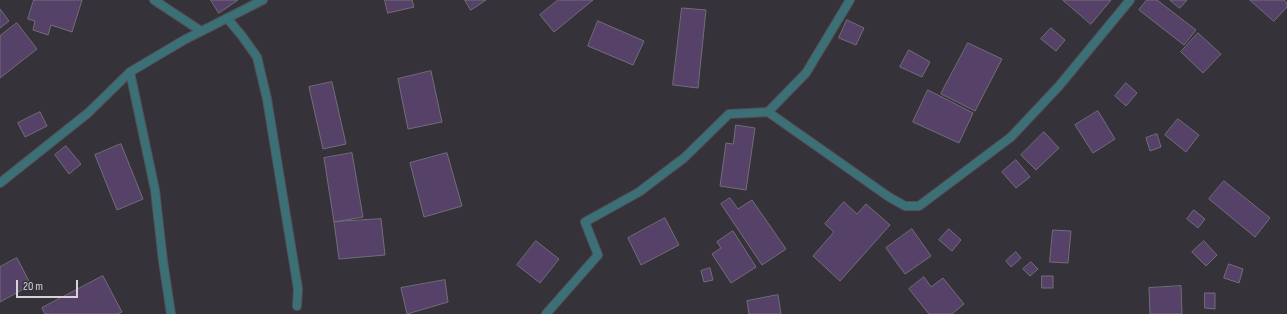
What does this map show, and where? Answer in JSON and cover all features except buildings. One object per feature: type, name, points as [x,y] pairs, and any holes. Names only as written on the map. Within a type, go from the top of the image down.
[{"type":"street","points":[[154,0],[201,31]]},
{"type":"street","points":[[0,184],[88,113],[130,72],[201,31],[263,0]]},
{"type":"street","points":[[768,112],[806,73],[850,0]]},
{"type":"street","points":[[546,314],[598,255],[585,222],[646,187],[684,158],[729,114],[768,112],[889,197],[905,206],[919,206],[1011,137],[1059,86],[1130,0]]},
{"type":"street","points":[[227,18],[257,57],[266,99],[298,289],[297,306]]},
{"type":"street","points":[[130,72],[156,190],[163,261],[171,314]]}]
